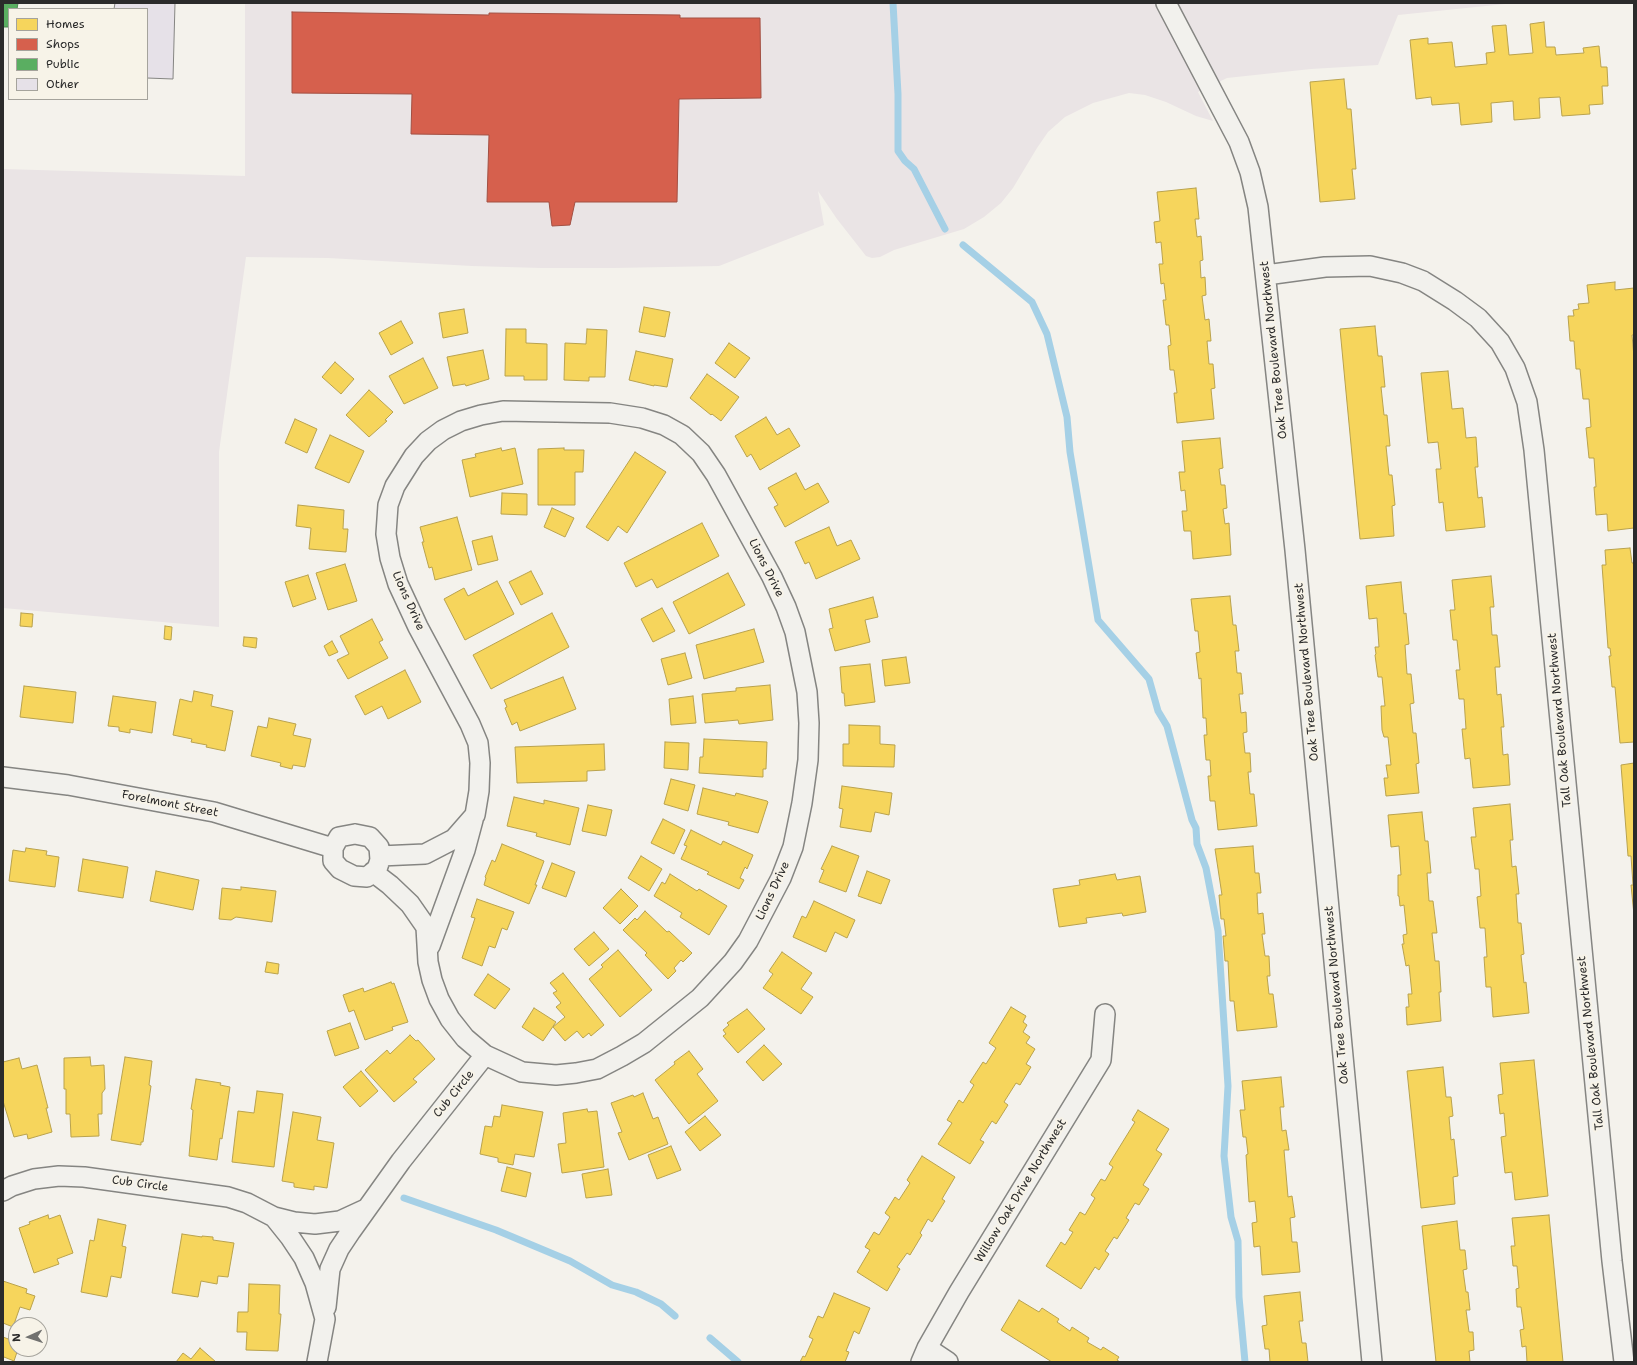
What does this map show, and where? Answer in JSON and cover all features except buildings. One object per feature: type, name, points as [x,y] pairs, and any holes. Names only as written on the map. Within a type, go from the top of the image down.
[{"type":"street","name":"Oak Tree Boulevard Northwest","points":[[1166,3],[1239,142],[1250,172],[1258,208],[1295,550],[1372,1362]]},
{"type":"street","name":"Tall Oak Boulevard Northwest","points":[[1266,275],[1325,267],[1370,266],[1402,273],[1423,281],[1455,301],[1478,318],[1500,342],[1515,368],[1524,395],[1534,458],[1612,1262],[1624,1362]]},
{"type":"street","name":"Lions Drive","points":[[376,864],[390,885],[410,904],[426,926],[428,952],[432,980],[439,999],[450,1019],[465,1038],[485,1055],[522,1072],[556,1075],[576,1074],[597,1069],[622,1056],[644,1043],[700,998],[733,962],[748,941],[781,878],[793,848],[802,803],[808,760],[809,723],[807,692],[795,632],[786,607],[772,577],[716,475],[701,453],[682,435],[664,425],[642,418],[610,412],[530,410],[503,411],[481,415],[461,421],[443,430],[428,441],[414,456],[395,486],[388,505],[386,534],[390,558],[398,584],[425,640],[470,724],[478,743],[480,763],[479,791],[475,815],[465,850],[438,920],[428,952]]},
{"type":"street","name":"Forelmont Street","points":[[3,777],[68,785],[214,812],[333,848]]},
{"type":"street","points":[[376,864],[424,854],[454,839],[475,815]]},
{"type":"street","points":[[355,834],[370,837],[379,847],[376,864],[367,877],[354,876],[340,870],[333,860],[333,848],[340,837],[355,834]]},
{"type":"street","name":"Willow Oak Drive Northwest","points":[[924,1355],[1012,1205],[1101,1060],[1105,1014]]},
{"type":"street","name":"Cub Circle","points":[[317,1362],[325,1319],[330,1269],[339,1249],[401,1161],[485,1055]]},
{"type":"street","name":"Cub Circle","points":[[3,1191],[12,1186],[34,1179],[59,1176],[84,1177],[228,1197],[247,1203],[274,1217],[294,1222],[315,1224],[340,1221],[366,1209]]},
{"type":"street","name":"Cub Circle","points":[[274,1217],[304,1258],[315,1283],[325,1319]]},
{"type":"street","points":[[924,1355],[948,1362]]},
{"type":"shaded area","points":[[245,3],[1515,3],[1398,15],[1378,65],[1311,69],[1227,78],[1198,92],[1213,121],[1196,116],[1166,102],[1145,95],[1129,93],[1093,103],[1065,117],[1048,132],[1013,188],[1001,203],[984,217],[964,229],[894,250],[880,257],[872,258],[866,256],[837,219],[818,191],[824,225],[719,266],[541,268],[472,266],[328,258],[246,257],[219,452],[219,627],[3,608],[3,169],[245,176]]},
{"type":"waterway","points":[[893,3],[898,94],[898,151],[905,161],[914,169],[945,229]]},
{"type":"waterway","points":[[963,245],[1032,302],[1047,334],[1067,417],[1070,452],[1098,620],[1149,679],[1158,711],[1167,726],[1192,820],[1196,828],[1197,844],[1206,868],[1218,931],[1228,1086],[1224,1156],[1231,1217],[1238,1241],[1239,1297],[1245,1362]]},
{"type":"waterway","points":[[404,1198],[496,1230],[570,1261],[612,1285],[636,1292],[661,1304],[675,1316]]},
{"type":"waterway","points":[[710,1338],[738,1362]]}]
